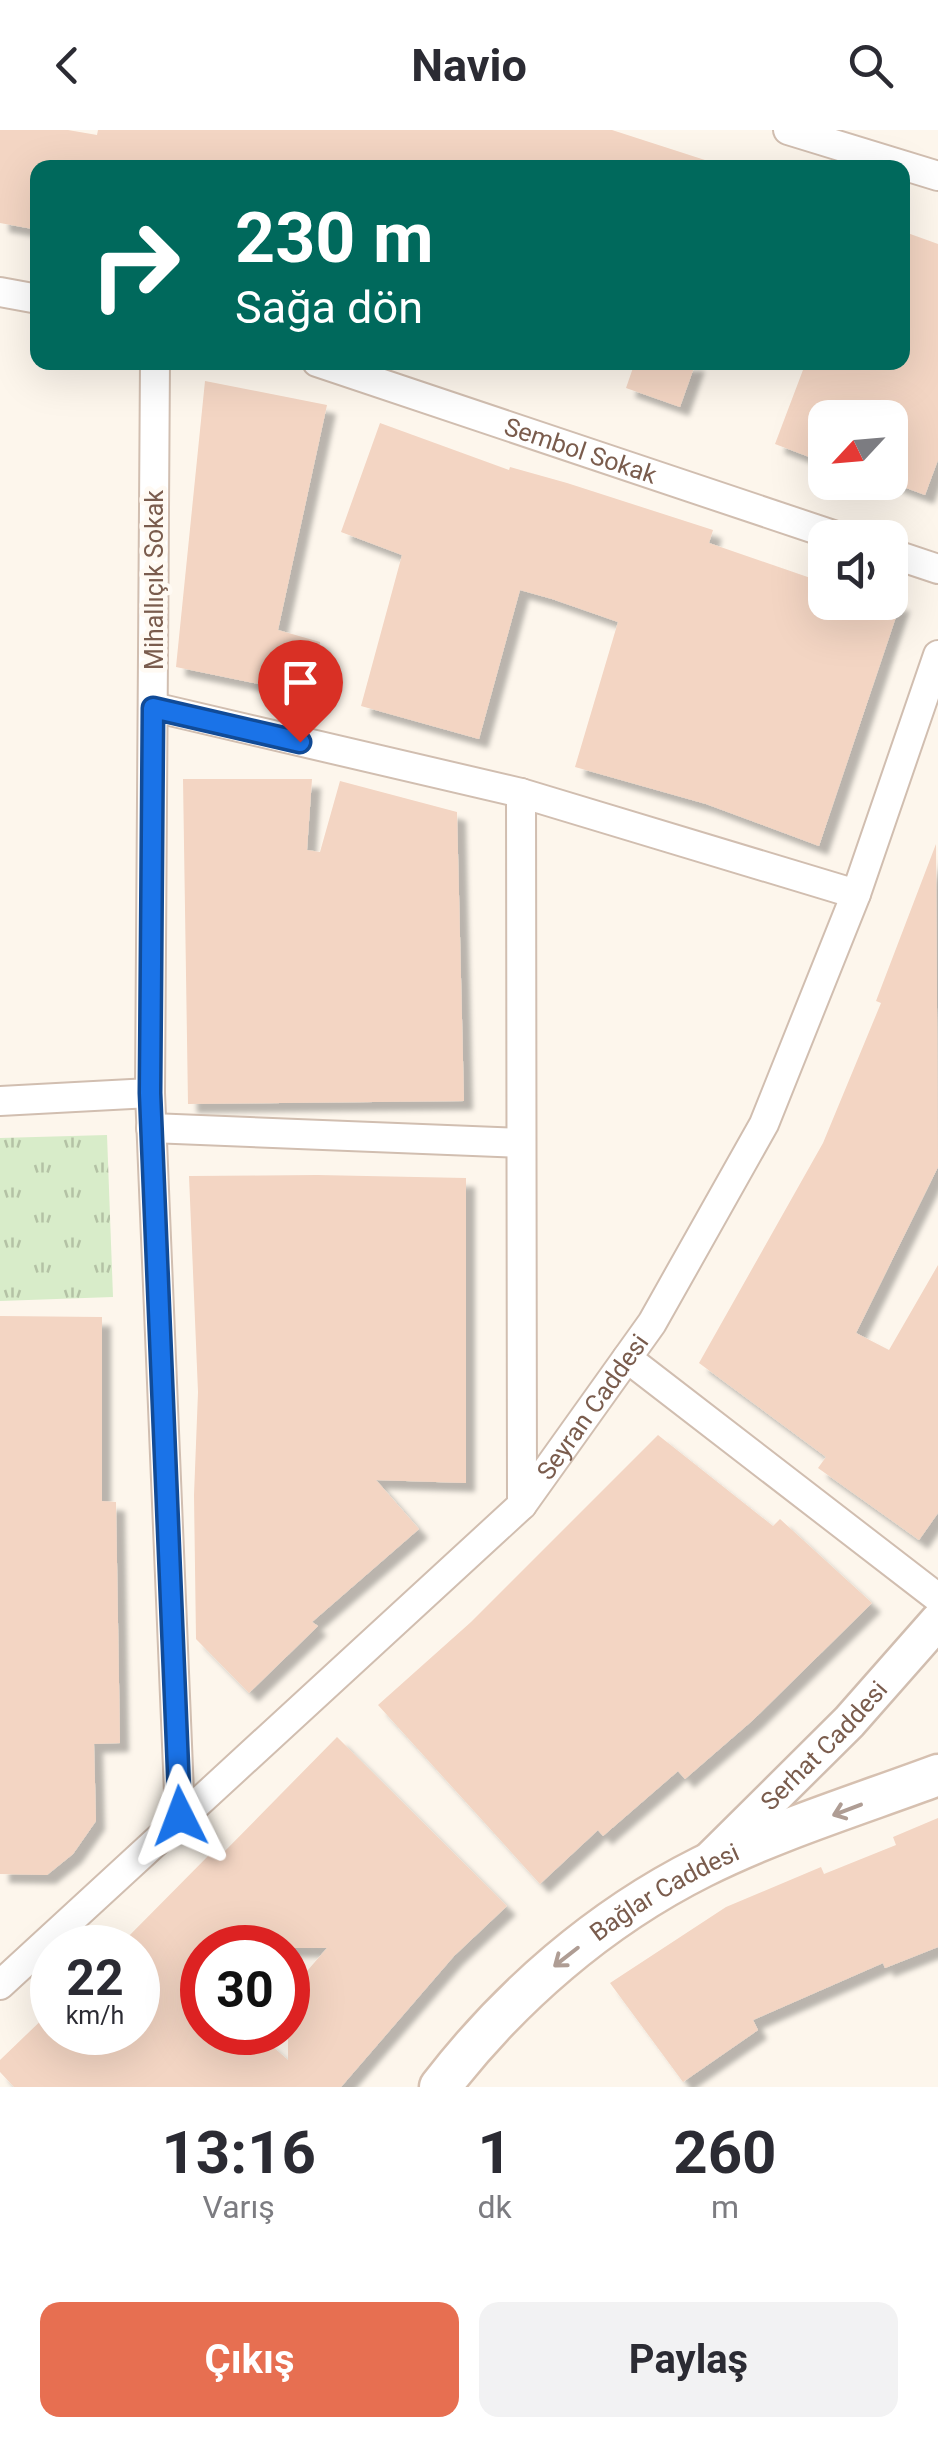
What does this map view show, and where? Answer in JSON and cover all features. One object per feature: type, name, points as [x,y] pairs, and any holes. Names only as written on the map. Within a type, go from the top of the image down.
[{"type":"main road","name":"Bağlar Caddesi","points":[[440,2087],[513,2004],[558,1962],[654,1893],[705,1865],[938,1775]]},
{"type":"street","points":[[788,130],[886,160]]},
{"type":"street","points":[[910,167],[938,176]]},
{"type":"street","points":[[0,292],[30,298]]},
{"type":"street","name":"Mihallıçık Sokak","points":[[154,370],[150,1093],[180,1816]]},
{"type":"street","name":"Sembol Sokak","points":[[341,370],[808,527]]},
{"type":"street","points":[[908,559],[938,568]]},
{"type":"street","name":"Seyran Caddesi","points":[[0,1985],[522,1505],[652,1323],[764,1124],[856,894],[938,655]]},
{"type":"street","points":[[153,708],[521,794],[856,894]]},
{"type":"street","points":[[521,794],[522,1505]]},
{"type":"street","points":[[0,1101],[150,1093]]},
{"type":"street","points":[[151,1128],[521,1142]]},
{"type":"street","points":[[627,1358],[938,1598]]},
{"type":"street","name":"Serhat Caddesi","points":[[705,1865],[849,1722],[938,1622]]},
{"type":"green space","points":[[107,1135],[113,1297],[0,1301],[0,1138]]},
{"type":"building","points":[[0,130],[68,130],[97,135],[98,130],[612,130],[705,160],[30,160],[30,229],[0,223]]},
{"type":"building","points":[[910,234],[938,244],[938,460],[925,495],[908,489],[908,400],[808,400],[808,457],[775,444],[803,370],[910,370]]},
{"type":"building","points":[[632,370],[693,370],[680,407],[626,388]]},
{"type":"building","points":[[205,381],[327,405],[278,630],[320,642],[317,696],[176,667]]},
{"type":"building","points":[[380,423],[509,470],[510,467],[567,483],[713,530],[709,543],[808,577],[808,620],[895,620],[819,846],[706,804],[575,767],[618,622],[552,599],[520,590],[479,739],[361,706],[402,555],[341,532]]},
{"type":"building","points":[[183,779],[312,779],[307,850],[320,852],[340,781],[457,812],[464,1101],[188,1104]]},
{"type":"building","points":[[936,844],[938,1167],[856,1333],[889,1350],[938,1265],[938,1513],[919,1540],[818,1468],[826,1457],[699,1363],[823,1143],[881,1003],[876,1001]]},
{"type":"building","points":[[189,1176],[466,1178],[466,1483],[376,1480],[419,1529],[312,1622],[318,1626],[249,1693],[196,1639],[194,1495],[198,1392]]},
{"type":"building","points":[[0,1316],[102,1317],[102,1501],[116,1502],[120,1743],[94,1744],[96,1821],[73,1854],[47,1875],[0,1874]]},
{"type":"building","points":[[658,1435],[773,1526],[780,1519],[872,1603],[753,1720],[685,1779],[678,1771],[603,1836],[598,1830],[540,1884],[378,1705],[471,1622]]},
{"type":"building","points":[[337,1737],[507,1906],[454,1956],[341,2087],[14,2087],[0,2072],[0,2060],[30,2031],[30,2055],[160,2055],[160,1925],[140,1925],[214,1850],[220,1856]]},
{"type":"building","points":[[938,1818],[938,1947],[885,1968],[883,1963],[753,2020],[758,2030],[683,2082],[610,1983],[726,1907],[821,1867],[824,1874],[896,1845],[893,1837]]},
{"type":"route","points":[[180,1816],[150,1093],[153,708],[300,742]]}]
